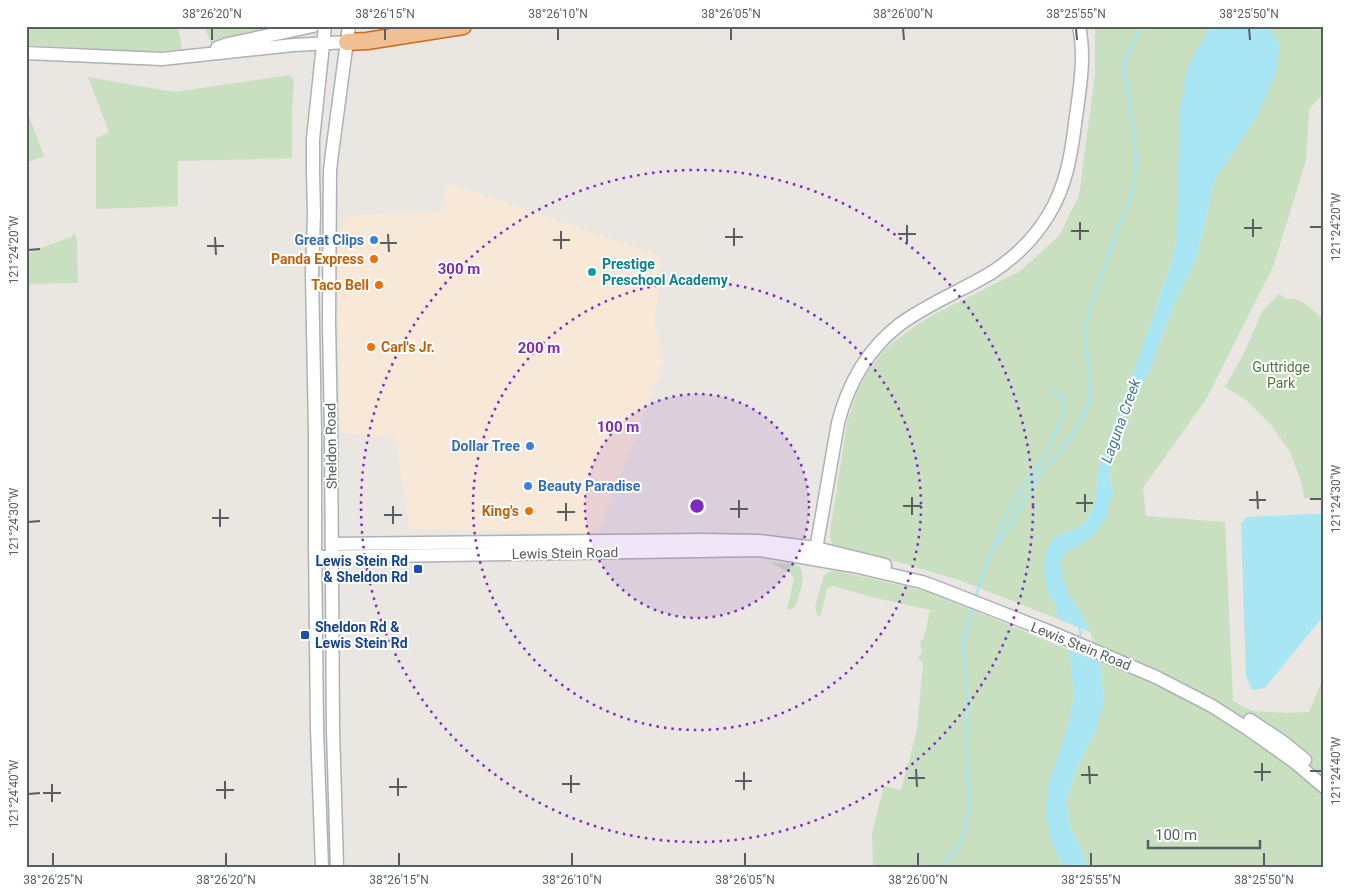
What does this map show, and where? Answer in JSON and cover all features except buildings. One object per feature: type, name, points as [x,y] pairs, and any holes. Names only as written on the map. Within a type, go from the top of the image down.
[{"type":"highway","points":[[348,34],[367,41],[463,26]]},
{"type":"street","points":[[196,55],[228,44],[313,26]]},
{"type":"street","name":"Sheldon Road","points":[[322,867],[315,557],[312,275],[314,214],[313,139],[325,26]]},
{"type":"street","points":[[815,554],[838,423],[849,388],[862,365],[883,339],[898,326],[918,312],[991,272],[1020,251],[1039,229],[1059,195],[1070,161],[1082,73],[1079,26]]},
{"type":"street","points":[[26,53],[162,59],[323,43],[348,34]]},
{"type":"street","name":"Sheldon Road","points":[[336,867],[329,322],[331,164],[348,34]]},
{"type":"street","points":[[313,184],[319,203],[322,307],[329,322]]},
{"type":"street","points":[[509,554],[520,550],[568,548],[582,541]]},
{"type":"street","name":"Lewis Stein Road","points":[[332,544],[759,541],[815,554]]},
{"type":"street","points":[[432,555],[443,550],[492,550],[502,543]]},
{"type":"street","name":"Lewis Stein Road","points":[[315,557],[760,550],[864,559],[924,576],[942,586],[1118,658],[1212,706],[1296,763],[1324,787]]},
{"type":"street","name":"Lewis Stein Road","points":[[1118,658],[1136,661],[1218,701],[1283,742],[1324,776]]},
{"type":"shaded area","points":[[449,183],[661,256],[655,322],[664,362],[598,533],[409,529],[396,439],[340,432],[337,246],[347,216],[440,211]]},
{"type":"green space","points":[[26,26],[179,26],[182,49],[124,51],[26,45]]},
{"type":"green space","points":[[204,26],[293,26],[211,43]]},
{"type":"green space","points":[[1095,26],[1210,26],[1172,260],[1098,470],[1095,502],[1088,519],[1079,527],[1055,537],[1047,590],[1055,605],[1058,619],[959,580],[898,562],[837,548],[831,541],[830,532],[847,422],[858,390],[867,373],[885,349],[933,315],[1020,271],[1059,236],[1079,195],[1095,74]]},
{"type":"green space","points":[[1269,26],[1324,26],[1324,85],[1322,95],[1309,109],[1306,160],[1273,267],[1206,399],[1143,488],[1146,516],[1225,522],[1233,701],[1253,711],[1309,712],[1324,676],[1324,867],[1087,867],[1082,851],[1070,827],[1066,801],[1077,767],[1095,731],[1104,701],[1100,662],[1090,632],[1061,577],[1060,560],[1068,550],[1077,547],[1113,492],[1109,469],[1129,407],[1149,372],[1173,307],[1197,256],[1216,177],[1257,116],[1280,47]]},
{"type":"green space","points":[[289,75],[294,80],[292,158],[178,161],[178,206],[96,209],[96,138],[109,132],[88,77],[174,92]]},
{"type":"green space","points":[[26,108],[44,156],[26,163]]},
{"type":"green space","points":[[74,233],[77,239],[78,283],[26,284],[26,254],[71,237]]},
{"type":"green space","name":"Guttridge Park","points":[[1279,294],[1287,299],[1296,299],[1307,305],[1324,320],[1324,498],[1304,498],[1302,484],[1290,452],[1272,426],[1246,400],[1225,387],[1243,355],[1263,310]]},
{"type":"green space","points":[[769,562],[799,566],[802,575],[802,586],[796,605],[792,609],[787,610],[794,578],[790,573]]},
{"type":"green space","points":[[831,571],[934,593],[1069,650],[1074,696],[1067,729],[1052,843],[1063,867],[873,867],[872,833],[884,786],[901,790],[917,730],[923,663],[918,658],[922,652],[920,642],[924,638],[930,610],[833,586],[827,589],[820,617],[815,606],[824,576]]},
{"type":"water","points":[[1210,26],[1269,26],[1280,47],[1275,76],[1257,116],[1216,177],[1197,256],[1173,307],[1149,372],[1129,407],[1109,469],[1113,492],[1107,515],[1093,536],[1077,547],[1068,550],[1060,560],[1062,577],[1068,593],[1090,632],[1058,619],[1055,605],[1047,590],[1044,569],[1046,550],[1055,537],[1079,527],[1088,519],[1095,502],[1098,470],[1172,260],[1176,240],[1180,108],[1187,68]]},
{"type":"water","points":[[1324,514],[1324,615],[1265,688],[1252,690],[1246,676],[1241,524],[1247,517]]},
{"type":"water","points":[[1069,650],[1100,662],[1104,702],[1095,731],[1077,767],[1066,801],[1070,827],[1082,851],[1087,867],[1063,867],[1052,843],[1045,813],[1049,782],[1067,729],[1074,696]]},
{"type":"waterway","name":"Laguna Creek","points":[[993,546],[1000,541],[1043,470],[1063,448],[1082,419],[1090,398],[1090,378],[1084,332],[1091,306],[1115,235],[1128,204],[1134,182],[1136,161],[1134,134],[1123,67],[1141,26]]},
{"type":"waterway","name":"Laguna Creek","points":[[975,598],[1009,507],[1039,464],[1052,441],[1060,421],[1065,399],[1053,392]]},
{"type":"waterway","name":"Laguna Creek","points":[[940,867],[960,844],[967,820],[969,803],[966,749],[967,693],[963,643],[973,605]]},
{"type":"waterway","name":"Laguna Creek","points":[[1079,625],[1082,642]]},
{"type":"place","name":"Great Clips","points":[[374,240]]},
{"type":"place","name":"Panda Express","points":[[374,259]]},
{"type":"place","name":"Prestige Preschool Academy","points":[[592,272]]},
{"type":"place","name":"Taco Bell","points":[[379,285]]},
{"type":"place","name":"Carl's Jr.","points":[[371,347]]},
{"type":"place","name":"Dollar Tree","points":[[530,446]]},
{"type":"place","name":"Beauty Paradise","points":[[528,486]]},
{"type":"place","name":"King's","points":[[529,511]]},
{"type":"place","name":"Lewis Stein Rd & Sheldon Rd","points":[[418,569]]},
{"type":"place","name":"Sheldon Rd & Lewis Stein Rd","points":[[305,635]]}]
